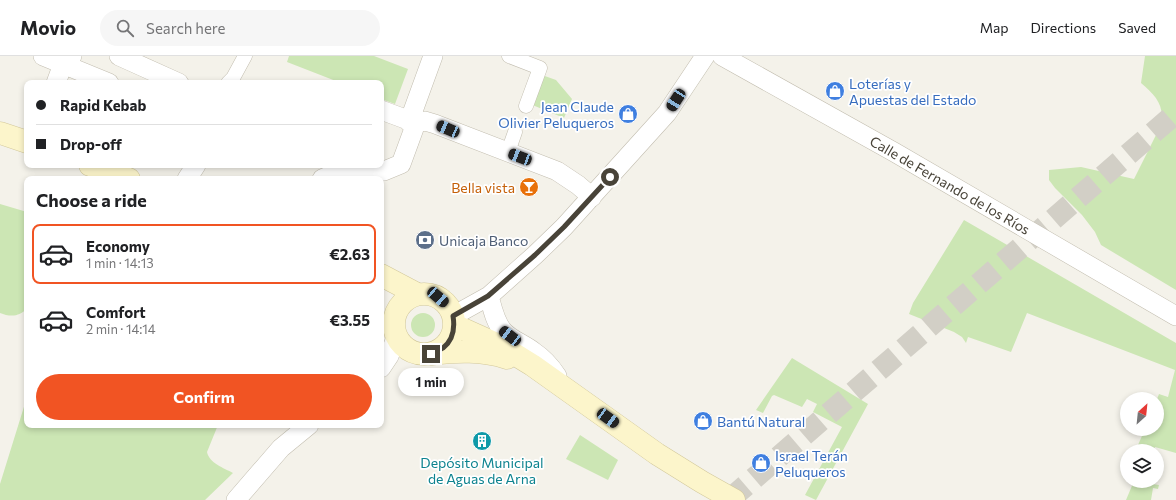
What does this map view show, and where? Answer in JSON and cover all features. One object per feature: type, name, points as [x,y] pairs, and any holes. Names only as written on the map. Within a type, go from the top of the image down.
[{"type":"main road","points":[[0,133],[24,141]]},
{"type":"main road","points":[[98,168],[121,176]]},
{"type":"main road","points":[[384,276],[417,294]]},
{"type":"main road","points":[[395,332],[394,316],[399,306],[407,298],[417,294],[427,294],[438,297],[448,305],[454,321],[451,338],[443,348],[431,354]]},
{"type":"main road","points":[[384,307],[395,332],[405,348],[418,354],[453,351],[480,352],[498,355],[532,365]]},
{"type":"main road","points":[[454,321],[532,365],[658,454],[734,500]]},
{"type":"street","points":[[43,56],[68,60],[105,80]]},
{"type":"street","points":[[119,56],[172,80]]},
{"type":"street","points":[[231,80],[245,56]]},
{"type":"street","points":[[329,176],[384,171],[401,164],[433,56]]},
{"type":"street","points":[[509,56],[540,68],[526,106]]},
{"type":"street","points":[[454,321],[488,296],[564,227],[667,113],[705,56]]},
{"type":"street","name":"Calle de Fernando de los Ríos","points":[[722,56],[894,152],[1176,316]]},
{"type":"street","points":[[58,80],[68,60]]},
{"type":"street","points":[[384,111],[412,123],[425,121],[435,124],[557,171],[578,184],[592,197]]},
{"type":"street","points":[[508,152],[516,132]]},
{"type":"street","points":[[488,296],[494,316],[502,330],[534,352],[550,367],[569,392]]},
{"type":"street","points":[[384,363],[388,356],[395,332]]},
{"type":"street","points":[[236,500],[281,448],[305,428]]},
{"type":"green space","points":[[289,56],[374,56],[408,69],[395,104],[384,100],[384,80],[333,80],[287,62]]},
{"type":"green space","points":[[1145,56],[1176,56],[1176,290],[1101,245],[1095,232],[1082,215],[1049,180],[1049,170],[1081,167],[1134,179],[1161,125],[1162,118],[1162,112],[1155,96],[1141,83]]},
{"type":"green space","points":[[542,75],[556,80],[572,99],[564,118],[530,104]]},
{"type":"green space","points":[[0,204],[24,211],[24,311],[18,315],[7,315],[0,313]]},
{"type":"green space","points":[[964,220],[1176,343],[1176,453],[1164,450],[1164,444],[1138,444],[1142,436],[1164,436],[1164,396],[1168,397],[1175,370],[1027,313],[1011,352],[968,337],[966,343],[962,337],[954,332],[909,314],[913,303]]},
{"type":"green space","points":[[423,313],[432,316],[435,325],[432,334],[423,337],[414,334],[411,325],[414,316]]},
{"type":"green space","points":[[792,358],[868,404],[816,500],[805,495],[842,427],[813,412],[817,404],[807,399],[802,407],[774,395],[763,413],[756,410]]},
{"type":"green space","points":[[24,407],[24,428],[217,428],[207,452],[208,456],[221,467],[233,473],[205,500],[0,500],[0,484]]},
{"type":"green space","points":[[580,435],[618,460],[608,480],[566,459]]},
{"type":"green space","points":[[1131,488],[1153,488],[1151,500],[1126,500]]},
{"type":"tunnel","points":[[729,500],[1176,113]]},
{"type":"place","name":"Loterías y Apuestas del Estado","points":[[835,91]]},
{"type":"place","name":"Jean Claude Olivier Peluqueros","points":[[628,114]]},
{"type":"place","name":"Bella vista","points":[[529,187]]},
{"type":"place","name":"Unicaja Banco","points":[[425,240]]},
{"type":"place","name":"Bantú Natural","points":[[703,421]]},
{"type":"place","name":"Depósito Municipal de Aguas de Arna","points":[[482,441]]},
{"type":"place","name":"Israel Terán Peluqueros","points":[[761,463]]},
{"type":"route","points":[[431,354],[443,348],[451,338],[454,325],[453,316],[488,296],[535,255],[564,227],[610,177]]}]
